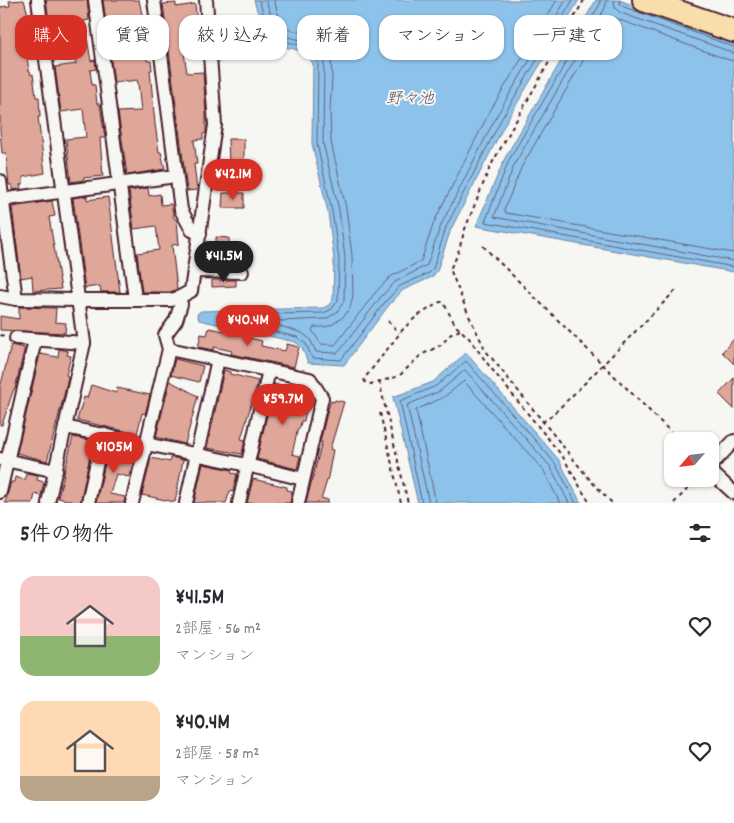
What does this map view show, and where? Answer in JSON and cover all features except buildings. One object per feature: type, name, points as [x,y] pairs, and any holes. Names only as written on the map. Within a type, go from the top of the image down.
[{"type":"highway","points":[[644,0],[734,31]]},
{"type":"highway","points":[[676,0],[734,20]]},
{"type":"street","points":[[38,0],[84,343],[48,503]]},
{"type":"street","points":[[95,0],[135,300]]},
{"type":"street","points":[[154,0],[181,210],[192,230],[200,234]]},
{"type":"street","points":[[0,296],[16,299],[171,300],[191,291],[215,125],[206,0]]},
{"type":"street","points":[[1,200],[176,176]]},
{"type":"street","points":[[0,181],[1,200],[16,299]]},
{"type":"street","points":[[194,271],[242,272]]},
{"type":"street","points":[[132,503],[170,349],[165,335],[176,320],[181,304],[178,298]]},
{"type":"street","points":[[16,338],[84,343]]},
{"type":"street","points":[[0,492],[4,460],[35,340]]},
{"type":"street","points":[[170,349],[310,379],[322,398],[298,503]]},
{"type":"street","points":[[186,503],[218,359]]},
{"type":"street","points":[[239,503],[269,370]]},
{"type":"street","points":[[66,427],[197,454],[303,479]]},
{"type":"street","points":[[88,503],[103,434]]},
{"type":"street","points":[[719,457],[734,441]]},
{"type":"street","points":[[4,460],[56,471]]},
{"type":"street","points":[[719,479],[734,493]]},
{"type":"path","points":[[584,0],[490,166],[465,229],[457,256],[450,269],[468,316],[486,351],[542,422],[612,503]]},
{"type":"path","points":[[483,246],[671,432]]},
{"type":"path","points":[[542,422],[549,418],[676,290]]},
{"type":"path","points":[[460,330],[451,334],[441,345],[421,354],[399,376],[370,384],[364,381],[400,333],[416,317],[440,302],[445,304],[456,326],[469,338],[563,457],[588,500],[593,503]]},
{"type":"path","points":[[388,321],[400,333]]},
{"type":"path","points":[[380,381],[408,503]]},
{"type":"path","points":[[380,413],[402,503]]},
{"type":"path","points":[[383,426],[390,423]]},
{"type":"path","points":[[674,503],[688,488]]},
{"type":"water","name":"野々池","points":[[254,0],[579,0],[570,15],[514,15],[514,60],[543,60],[507,120],[451,229],[437,271],[432,277],[403,290],[389,305],[344,365],[308,363],[302,347],[295,342],[199,320],[197,314],[201,311],[323,308],[329,305],[333,299],[334,259],[328,212],[312,144],[313,64],[310,60],[369,60],[369,15],[297,15],[297,50],[287,48],[287,15],[258,15]]},
{"type":"water","points":[[596,0],[619,0],[734,42],[734,272],[476,226],[505,158],[561,60],[622,60],[622,15],[587,15]]},
{"type":"water","points":[[466,353],[559,460],[581,503],[418,503],[393,397],[433,382]]}]
